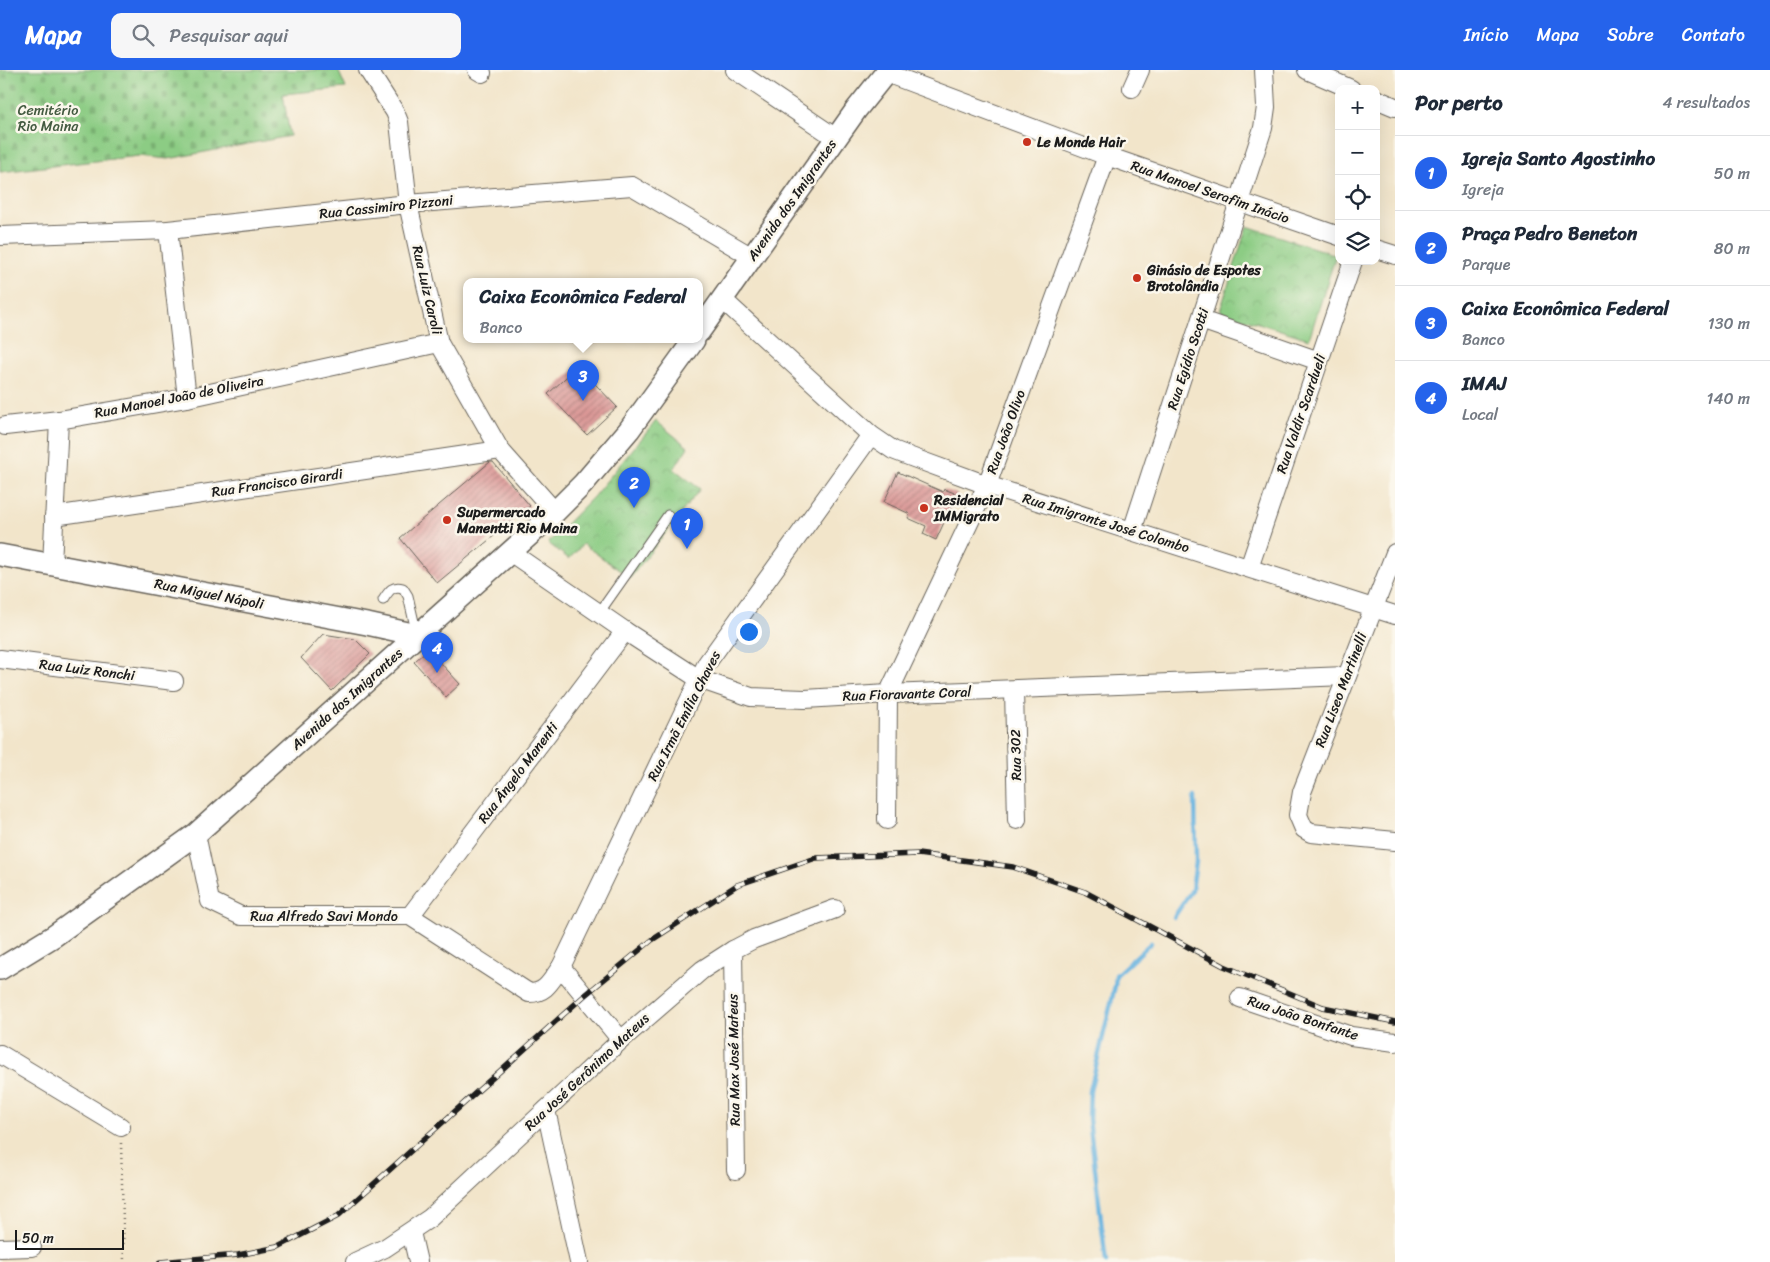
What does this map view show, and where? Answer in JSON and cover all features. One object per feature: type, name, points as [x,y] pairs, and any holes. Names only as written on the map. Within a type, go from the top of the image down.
[{"type":"street","name":"Rua Luiz Caroli","points":[[368,70],[395,112],[399,122],[408,204],[439,343],[500,450],[555,512]]},
{"type":"street","points":[[735,70],[836,138]]},
{"type":"street","points":[[1132,88],[1140,70]]},
{"type":"street","name":"Rua Egídio Scotti","points":[[1132,531],[1263,128],[1266,107],[1264,70]]},
{"type":"street","points":[[1307,70],[1342,85]]},
{"type":"street","name":"Avenida dos Imigrantes","points":[[703,326],[856,110],[887,71]]},
{"type":"street","name":"Rua Manoel Serafim Inácio","points":[[887,71],[1107,156],[1335,235]]},
{"type":"street","points":[[1380,101],[1395,107]]},
{"type":"street","name":"Rua João Olivo","points":[[887,820],[888,694],[987,485],[1107,156]]},
{"type":"street","name":"Rua Cassimiro Pizzoni","points":[[0,236],[168,230],[408,204],[632,186],[752,257]]},
{"type":"street","points":[[168,230],[187,398]]},
{"type":"street","points":[[1380,250],[1395,255]]},
{"type":"street","name":"Rua Valdir Scardueli","points":[[1249,568],[1352,265]]},
{"type":"street","name":"Rua Imigrante José Colombo","points":[[722,299],[871,435],[902,454],[987,485],[1395,615]]},
{"type":"street","points":[[1200,320],[1319,362]]},
{"type":"street","name":"Rua Manoel João de Oliveira","points":[[5,426],[59,420],[187,398],[439,343]]},
{"type":"street","name":"Avenida dos Imigrantes","points":[[0,969],[54,936],[196,834],[555,512],[583,484],[629,430],[692,343]]},
{"type":"street","points":[[52,565],[59,420]]},
{"type":"street","name":"Rua Irmã Emília Chaves","points":[[561,967],[708,663],[871,435]]},
{"type":"street","name":"Rua Francisco Girardi","points":[[54,516],[500,450]]},
{"type":"street","name":"Rua Fioravante Coral","points":[[510,552],[699,679],[751,697],[805,699],[1346,676]]},
{"type":"street","name":"Rua Liseo Martinelli","points":[[1395,553],[1302,792],[1298,815],[1304,830],[1311,833],[1395,841]]},
{"type":"street","name":"Rua Miguel Nápoli","points":[[0,556],[367,624],[417,635]]},
{"type":"street","name":"Rua Ângelo Manenti","points":[[410,916],[625,631]]},
{"type":"street","name":"Rua Luiz Ronchi","points":[[0,658],[174,681]]},
{"type":"street","name":"Rua 302","points":[[1014,690],[1017,820]]},
{"type":"street","name":"Rua Alfredo Savi Mondo","points":[[196,834],[210,901],[241,916],[410,916],[529,993],[539,993],[549,985],[561,967]]},
{"type":"street","name":"Rua José Gerônimo Mateus","points":[[356,1262],[385,1248],[430,1218],[621,1040],[702,970],[754,939],[835,909]]},
{"type":"street","name":"Rua Max José Mateus","points":[[733,950],[736,1170]]},
{"type":"street","points":[[561,967],[621,1040]]},
{"type":"street","name":"Rua João Bonfante","points":[[1240,998],[1351,1036],[1395,1042]]},
{"type":"street","points":[[0,1054],[121,1127]]},
{"type":"street","points":[[546,1110],[579,1262]]},
{"type":"street","points":[[411,1232],[418,1262]]},
{"type":"street","points":[[0,1248],[32,1247]]},
{"type":"lane","points":[[599,613],[668,515]]},
{"type":"lane","points":[[383,600],[390,589],[396,586],[403,588],[408,596],[417,635]]},
{"type":"path","points":[[121,1127],[124,1262]]},
{"type":"green space","name":"Cemitério Rio Maina","points":[[0,70],[338,70],[346,88],[283,94],[290,136],[168,159],[139,156],[0,172]]},
{"type":"green space","points":[[1247,226],[1335,255],[1309,339],[1220,311]]},
{"type":"green space","points":[[656,421],[688,447],[674,469],[700,489],[630,578],[583,544],[569,559],[548,543],[594,496]]},
{"type":"building","points":[[578,366],[617,407],[587,435],[548,394]]},
{"type":"building","points":[[490,462],[493,462],[530,506],[437,583],[400,538]]},
{"type":"building","name":"Residencial IMMigrato","points":[[898,472],[943,492],[944,489],[957,494],[936,540],[923,534],[926,526],[908,518],[910,514],[884,502]]},
{"type":"building","points":[[323,634],[355,639],[370,654],[332,691],[301,658]]},
{"type":"building","points":[[428,649],[460,684],[446,697],[414,662]]},
{"type":"waterway","points":[[1174,917],[1192,890],[1196,862],[1195,797]]},
{"type":"waterway","points":[[1106,1262],[1089,1119],[1090,1091],[1116,975],[1151,943]]},
{"type":"railway","points":[[160,1262],[238,1255],[278,1247],[338,1216],[584,996],[652,940],[737,885],[816,858],[918,854],[1013,867],[1085,892],[1224,966],[1323,1007],[1395,1022]]},
{"type":"place","name":"Le Monde Hair","points":[[1027,142]]},
{"type":"place","name":"Ginásio de Espotes Brotolândia","points":[[1137,278]]},
{"type":"place","name":"Caixa Econômica Federal","points":[[583,401]]},
{"type":"place","name":"Praça Pedro Beneton","points":[[634,508]]},
{"type":"place","name":"Residencial IMMigrato","points":[[924,508]]},
{"type":"place","name":"Supermercado Manentti Rio Maina","points":[[447,520]]},
{"type":"place","name":"Igreja Santo Agostinho","points":[[687,549]]},
{"type":"place","name":"IMAJ","points":[[437,673]]}]
